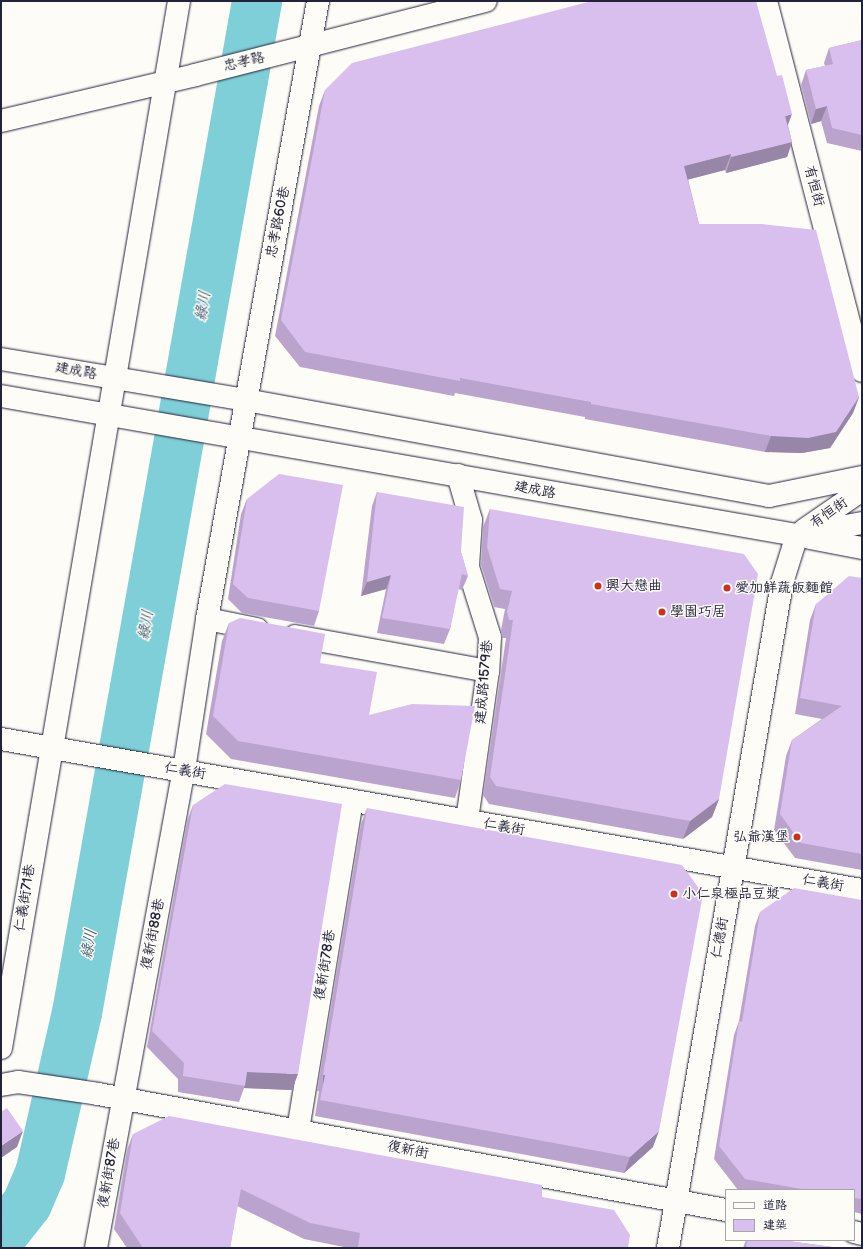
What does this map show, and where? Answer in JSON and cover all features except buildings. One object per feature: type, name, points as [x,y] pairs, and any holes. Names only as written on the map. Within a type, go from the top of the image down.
[{"type":"street","points":[[1,396],[108,415],[116,378],[163,82],[179,1]]},
{"type":"street","name":"忠孝路60巷","points":[[207,619],[312,45],[318,1]]},
{"type":"street","name":"忠孝路","points":[[1,121],[278,54],[486,1]]},
{"type":"street","name":"有恒街","points":[[766,1],[862,371]]},
{"type":"street","name":"建成路","points":[[1,359],[246,400]]},
{"type":"street","points":[[246,400],[769,496],[862,477]]},
{"type":"street","name":"建成路","points":[[108,415],[458,475],[644,510],[797,536],[862,523]]},
{"type":"street","name":"仁義街71巷","points":[[1,1048],[108,415]]},
{"type":"street","name":"建成路1579巷","points":[[458,475],[471,520],[468,567],[490,637],[488,671],[467,820]]},
{"type":"street","name":"有恒街","points":[[797,536],[862,490]]},
{"type":"street","points":[[797,536],[862,548]]},
{"type":"street","name":"仁德街","points":[[668,1248],[782,583],[797,536]]},
{"type":"street","points":[[207,619],[488,671]]},
{"type":"street","name":"復新街88巷","points":[[122,1098],[184,770],[207,619]]},
{"type":"street","points":[[1,739],[51,748]]},
{"type":"street","name":"仁義街","points":[[51,748],[184,770],[352,801],[862,890]]},
{"type":"street","name":"復新街78巷","points":[[298,1130],[352,801]]},
{"type":"street","name":"復新街","points":[[1,1086],[29,1083],[122,1098],[725,1210]]},
{"type":"street","name":"復新街87巷","points":[[96,1248],[122,1098]]},
{"type":"waterway","name":"綠川","points":[[1,1237],[27,1204],[40,1174],[77,1013],[257,1]]},
{"type":"place","name":"興大戀曲","points":[[598,586]]},
{"type":"place","name":"愛加鮮蔬飯麵館","points":[[727,588]]},
{"type":"place","name":"學園巧居","points":[[662,612]]},
{"type":"place","name":"弘爺漢堡","points":[[797,837]]},
{"type":"place","name":"小仁泉極品豆漿","points":[[674,894]]}]
